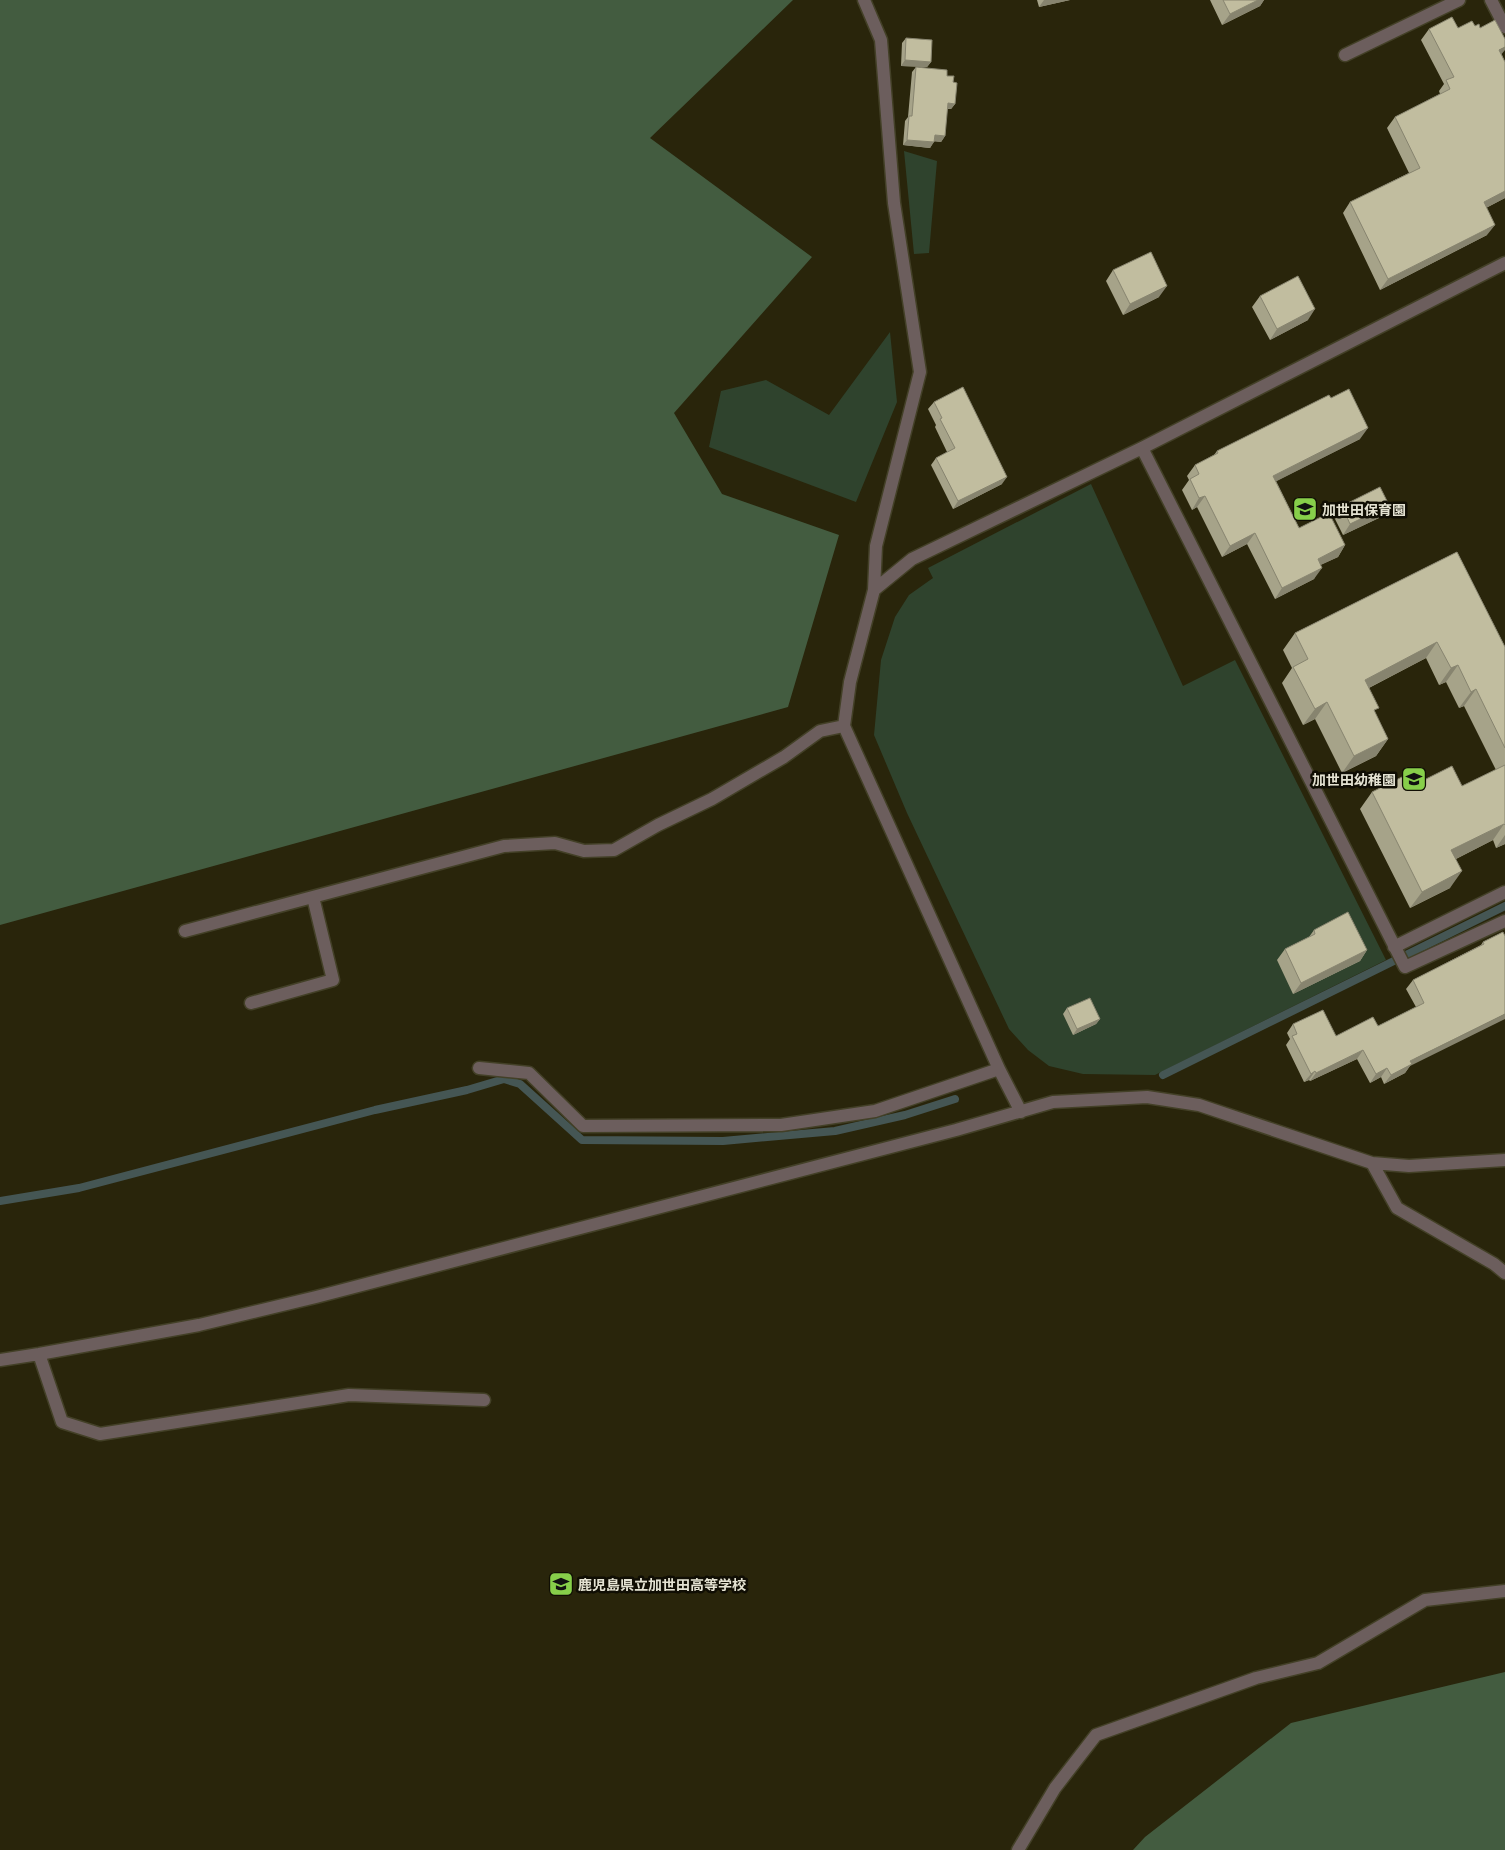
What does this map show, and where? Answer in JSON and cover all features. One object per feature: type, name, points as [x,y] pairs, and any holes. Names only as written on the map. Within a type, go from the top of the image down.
[{"type":"street","points":[[864,0],[880,40],[894,203],[920,372],[876,546],[874,590],[850,682],[844,726],[999,1069],[1021,1112]]},
{"type":"street","points":[[1345,55],[1459,0]]},
{"type":"street","points":[[1491,0],[1505,27]]},
{"type":"street","points":[[874,590],[912,559],[1142,448],[1505,263]]},
{"type":"street","points":[[1142,448],[1404,967],[1505,921]]},
{"type":"street","points":[[185,931],[504,846],[554,844],[584,851],[614,850],[712,800],[784,757],[820,731],[844,726]]},
{"type":"street","points":[[1398,954],[1505,892]]},
{"type":"street","points":[[251,1003],[333,980],[313,897]]},
{"type":"street","points":[[479,1068],[530,1073],[583,1126],[781,1125],[875,1111],[999,1069]]},
{"type":"street","points":[[0,1360],[199,1325],[306,1299],[1021,1112],[1053,1102],[1146,1097],[1199,1105],[1372,1163],[1409,1166],[1505,1160]]},
{"type":"street","points":[[1372,1163],[1396,1208],[1494,1264],[1505,1273]]},
{"type":"street","points":[[39,1354],[62,1422],[100,1434],[349,1395],[484,1400]]},
{"type":"street","points":[[1018,1850],[1055,1788],[1096,1735],[1256,1678],[1318,1662],[1426,1600],[1505,1591]]},
{"type":"green space","points":[[0,0],[793,0],[650,138],[812,257],[674,413],[722,494],[839,535],[788,707],[0,925]]},
{"type":"green space","points":[[904,151],[937,161],[929,253],[914,254]]},
{"type":"green space","points":[[890,332],[897,402],[856,502],[709,447],[721,391],[766,380],[829,415]]},
{"type":"green space","points":[[1091,484],[1183,686],[1235,660],[1386,960],[1155,1075],[1083,1074],[1049,1066],[1028,1050],[1009,1029],[907,813],[874,735],[881,660],[895,617],[909,595],[933,578],[928,568]]},
{"type":"green space","points":[[1505,1672],[1505,1850],[1133,1850],[1145,1837],[1291,1723]]},
{"type":"building","points":[[1223,0],[1258,0],[1230,14]]},
{"type":"building","points":[[1452,17],[1458,28],[1472,21],[1475,26],[1479,24],[1480,28],[1495,20],[1505,39],[1505,47],[1499,50],[1505,62],[1505,191],[1484,202],[1495,225],[1388,279],[1350,202],[1420,168],[1395,117],[1450,89],[1446,80],[1454,77],[1429,29]]},
{"type":"building","points":[[906,38],[932,40],[931,62],[905,60]]},
{"type":"building","points":[[916,67],[947,70],[947,76],[954,76],[953,82],[957,83],[955,104],[948,103],[945,136],[935,135],[934,142],[907,140],[909,116],[912,116]]},
{"type":"building","points":[[1151,252],[1167,286],[1130,304],[1113,270]]},
{"type":"building","points":[[1298,276],[1315,309],[1277,329],[1260,296]]},
{"type":"building","points":[[963,387],[1007,477],[958,501],[936,458],[955,448],[940,419],[942,418],[934,402]]},
{"type":"building","points":[[1349,389],[1368,428],[1273,476],[1299,528],[1329,513],[1345,545],[1318,559],[1322,568],[1282,588],[1255,533],[1230,546],[1205,496],[1199,498],[1190,479],[1199,474],[1195,465],[1218,453],[1217,451],[1329,395],[1331,398]]},
{"type":"building","points":[[1380,487],[1389,505],[1350,524],[1342,506]]},
{"type":"building","points":[[1457,552],[1505,647],[1505,748],[1476,689],[1471,692],[1458,665],[1451,668],[1437,642],[1365,680],[1379,708],[1374,710],[1388,739],[1354,756],[1327,702],[1315,709],[1293,667],[1308,659],[1295,633]]},
{"type":"building","points":[[1505,765],[1505,825],[1451,850],[1462,871],[1422,892],[1372,792],[1412,772],[1418,783],[1452,766],[1462,786]]},
{"type":"building","points":[[1348,912],[1367,950],[1301,983],[1285,949],[1315,934],[1314,930]]},
{"type":"building","points":[[1503,932],[1505,936],[1505,1014],[1410,1061],[1412,1064],[1391,1075],[1387,1068],[1376,1074],[1363,1050],[1311,1074],[1292,1036],[1297,1034],[1293,1024],[1323,1010],[1336,1036],[1373,1017],[1378,1026],[1424,1003],[1413,980],[1484,944],[1483,942]]},
{"type":"building","points":[[1090,998],[1100,1019],[1077,1029],[1067,1008]]},
{"type":"waterway","points":[[1163,1075],[1505,906]]},
{"type":"waterway","points":[[0,1201],[79,1188],[375,1110],[467,1090],[504,1079],[520,1084],[582,1140],[723,1141],[835,1131],[905,1115],[955,1099]]},
{"type":"place","name":"加世田保育園","points":[[1305,509]]},
{"type":"place","name":"加世田幼稚園","points":[[1414,779]]},
{"type":"place","name":"鹿児島県立加世田高等学校","points":[[561,1584]]}]
